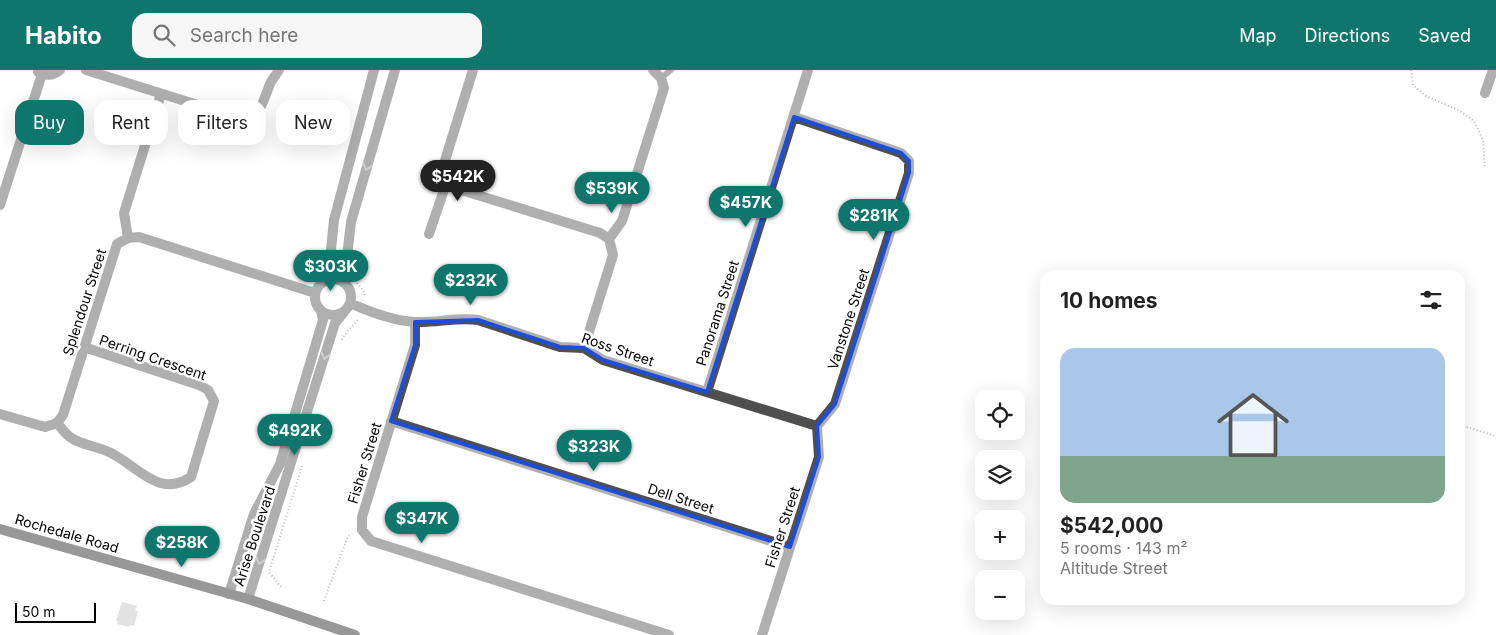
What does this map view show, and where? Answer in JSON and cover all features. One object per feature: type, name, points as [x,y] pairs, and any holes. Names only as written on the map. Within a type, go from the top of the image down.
[{"type":"main road","name":"Rochedale Road","points":[[0,529],[248,599],[355,635]]},
{"type":"street","points":[[0,205],[39,72],[52,74],[60,70]]},
{"type":"street","points":[[86,70],[236,117],[245,118],[261,109],[271,82],[279,70]]},
{"type":"street","points":[[328,279],[334,220],[374,70]]},
{"type":"street","points":[[344,282],[328,279],[320,284],[315,293],[316,303],[321,311],[333,316],[347,307],[350,292],[344,282],[351,222],[395,70]]},
{"type":"street","points":[[429,234],[447,181],[443,167],[473,70]]},
{"type":"street","points":[[609,239],[622,221],[664,88],[661,78],[654,70]]},
{"type":"street","name":"Panorama Street","points":[[706,392],[808,70]]},
{"type":"street","points":[[1486,94],[1493,70]]},
{"type":"street","points":[[161,94],[124,213],[128,238],[140,237],[315,293]]},
{"type":"street","name":"Vanstone Street","points":[[794,117],[901,152],[909,161],[909,173],[835,404],[817,426]]},
{"type":"street","points":[[447,181],[458,189],[600,233],[609,239],[613,255],[584,348]]},
{"type":"street","name":"Splendour Street","points":[[57,423],[63,415],[117,244],[128,238]]},
{"type":"street","name":"Ross Street","points":[[347,307],[415,322],[472,319],[560,346],[584,348],[603,360],[817,426]]},
{"type":"street","name":"Arise Boulevard","points":[[248,599],[336,324],[347,307]]},
{"type":"street","name":"Arise Boulevard","points":[[229,594],[254,514],[280,464],[323,320],[321,311]]},
{"type":"street","name":"Fisher Street","points":[[362,530],[362,517],[415,345],[415,322]]},
{"type":"street","name":"Perring Crescent","points":[[57,423],[70,438],[110,452],[154,481],[172,485],[184,482],[191,477],[214,401],[208,390],[84,347]]},
{"type":"street","points":[[0,414],[45,427],[57,423]]},
{"type":"street","name":"Dell Street","points":[[391,421],[790,547]]},
{"type":"street","name":"Fisher Street","points":[[762,635],[819,457],[817,426]]},
{"type":"street","points":[[362,530],[371,541],[669,635]]},
{"type":"lane","points":[[661,78],[671,70]]},
{"type":"path","points":[[1411,70],[1413,85],[1426,96],[1460,111],[1474,121],[1483,140],[1486,169]]},
{"type":"path","points":[[1465,427],[1496,436]]},
{"type":"path","points":[[324,600],[348,536],[362,530]]},
{"type":"highlighted area","points":[[794,117],[901,153],[909,161],[909,173],[835,404],[817,426],[819,457],[790,547],[391,421],[415,345],[415,322],[478,320],[560,347],[584,348],[603,360],[707,392]]},
{"type":"building","points":[[122,602],[137,606],[135,610],[138,611],[134,626],[130,625],[129,627],[117,624],[118,621],[116,621]]}]
